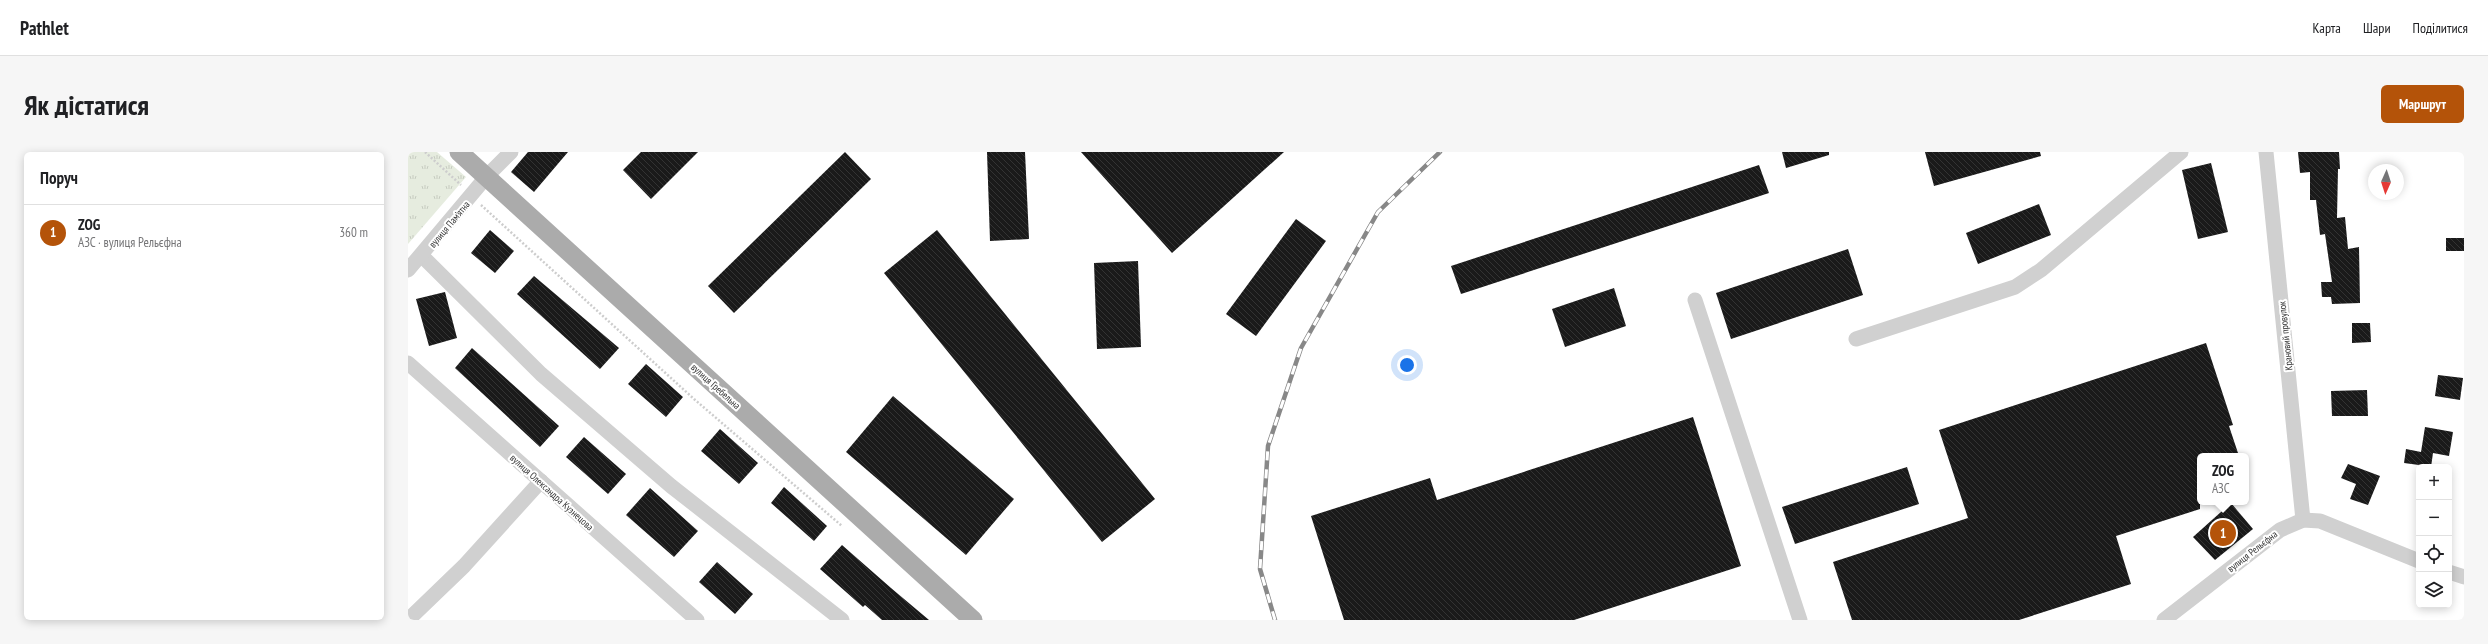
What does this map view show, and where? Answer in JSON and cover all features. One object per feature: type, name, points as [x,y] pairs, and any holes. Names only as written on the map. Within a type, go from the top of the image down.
[{"type":"main road","name":"вулиця Гребельна","points":[[460,152],[973,620]]},
{"type":"street","name":"вулиця Пам’ятна","points":[[408,270],[422,256],[472,197],[487,176],[511,152]]},
{"type":"street","points":[[1856,338],[2015,287],[2041,270],[2181,152]]},
{"type":"street","name":"Крановий провулок","points":[[2266,152],[2303,520]]},
{"type":"street","points":[[422,256],[553,384],[670,486],[842,620]]},
{"type":"street","points":[[1695,300],[1800,620]]},
{"type":"street","name":"вулиця Олександра Кузнецова","points":[[408,363],[697,620]]},
{"type":"street","points":[[408,620],[464,566],[541,481]]},
{"type":"street","points":[[2303,520],[2320,522],[2416,560]]},
{"type":"street","name":"вулиця Рельєфна","points":[[2164,620],[2280,530],[2303,520]]},
{"type":"street","points":[[2452,573],[2464,577]]},
{"type":"path","points":[[425,152],[472,197],[694,399],[848,531]]},
{"type":"green space","points":[[408,152],[437,152],[466,177],[408,244]]},
{"type":"building","points":[[528,152],[568,152],[534,192],[511,172]]},
{"type":"building","points":[[641,152],[698,152],[651,199],[623,170]]},
{"type":"building","points":[[845,152],[871,179],[734,313],[708,286]]},
{"type":"building","points":[[987,152],[1025,152],[1029,239],[990,241]]},
{"type":"building","points":[[1081,152],[1284,152],[1172,253]]},
{"type":"building","points":[[1782,152],[1829,152],[1829,155],[1786,168]]},
{"type":"building","points":[[1925,152],[2040,152],[2041,156],[1934,186]]},
{"type":"building","points":[[2298,152],[2339,152],[2340,169],[2338,169],[2337,218],[2345,217],[2348,249],[2359,247],[2360,303],[2332,304],[2331,297],[2322,297],[2321,282],[2332,282],[2325,234],[2320,235],[2316,200],[2310,200],[2310,172],[2300,173]]},
{"type":"building","points":[[2211,163],[2228,232],[2198,239],[2182,170]]},
{"type":"building","points":[[1759,165],[1769,193],[1461,294],[1451,266]]},
{"type":"building","points":[[2039,204],[2051,235],[1978,264],[1966,233]]},
{"type":"building","points":[[1296,219],[1326,241],[1256,336],[1226,314]]},
{"type":"building","points":[[490,230],[514,251],[495,273],[471,253]]},
{"type":"building","points":[[937,230],[1155,499],[1102,542],[884,273]]},
{"type":"building","points":[[2446,238],[2464,238],[2464,251],[2446,251]]},
{"type":"building","points":[[1848,249],[1863,295],[1731,339],[1716,293]]},
{"type":"building","points":[[1138,261],[1141,347],[1097,349],[1094,263]]},
{"type":"building","points":[[534,276],[619,348],[600,369],[517,294]]},
{"type":"building","points":[[1614,288],[1626,326],[1565,347],[1552,309]]},
{"type":"building","points":[[445,292],[457,338],[429,346],[416,299]]},
{"type":"building","points":[[2352,323],[2370,323],[2371,342],[2352,343]]},
{"type":"building","points":[[2206,343],[2233,425],[2229,426],[2238,453],[2197,453],[2197,505],[2200,505],[2200,509],[2116,536],[2131,584],[2019,620],[1852,620],[1833,562],[1968,518],[1939,430]]},
{"type":"building","points":[[472,348],[559,426],[540,447],[455,368]]},
{"type":"building","points":[[646,364],[683,397],[666,417],[628,384]]},
{"type":"building","points":[[2438,375],[2463,378],[2460,400],[2435,396]]},
{"type":"building","points":[[2367,390],[2368,416],[2332,416],[2331,391]]},
{"type":"building","points":[[893,396],[1014,499],[966,555],[846,452]]},
{"type":"building","points":[[1693,417],[1741,566],[1574,620],[1344,620],[1311,516],[1430,478],[1437,500]]},
{"type":"building","points":[[2425,427],[2453,432],[2449,456],[2433,453],[2431,464],[2404,463],[2406,449],[2421,452]]},
{"type":"building","points":[[720,429],[758,463],[739,484],[701,451]]},
{"type":"building","points":[[584,437],[626,474],[608,494],[566,457]]},
{"type":"building","points":[[2348,464],[2380,476],[2368,505],[2350,499],[2356,484],[2341,478]]},
{"type":"building","points":[[1907,467],[1919,504],[1795,544],[1782,507]]},
{"type":"building","points":[[784,487],[827,526],[814,541],[771,503]]},
{"type":"building","points":[[650,488],[698,531],[674,557],[626,515]]},
{"type":"building","points":[[2229,505],[2233,505],[2253,529],[2215,560],[2193,537]]},
{"type":"building","points":[[842,545],[929,620],[882,620],[865,605],[863,607],[820,569]]},
{"type":"building","points":[[717,562],[753,594],[735,614],[699,582]]},
{"type":"railway","points":[[1275,620],[1260,569],[1268,446],[1301,348],[1378,212],[1440,152]]},
{"type":"place","name":"ZOG","points":[[2223,533]]}]
